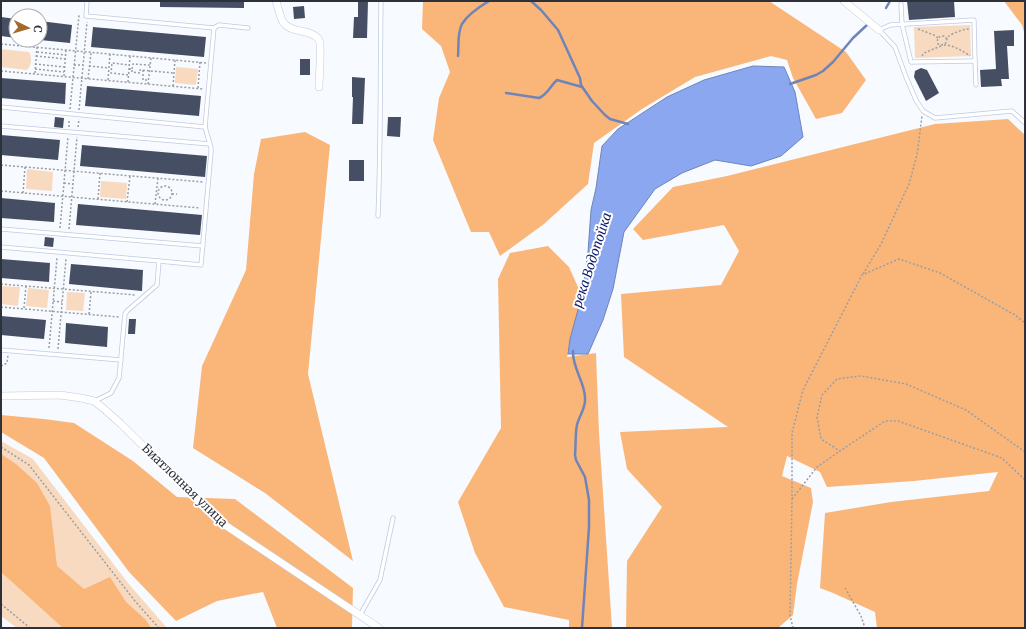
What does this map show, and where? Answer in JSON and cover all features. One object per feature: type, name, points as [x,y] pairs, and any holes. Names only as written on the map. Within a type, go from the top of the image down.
[{"type":"street","points":[[276,1],[282,22],[289,28],[313,34],[319,40],[319,87]]},
{"type":"street","points":[[844,1],[879,30]]},
{"type":"street","name":"Биатлонная улица","points":[[1,396],[60,395],[94,401],[121,424],[218,521],[379,628]]},
{"type":"lane","points":[[87,1],[86,16],[214,28],[218,25],[248,28]]},
{"type":"lane","points":[[378,216],[381,1]]},
{"type":"lane","points":[[901,4],[902,24],[911,62],[975,61]]},
{"type":"lane","points":[[976,85],[974,20],[890,25],[879,30],[895,47],[916,100],[923,111],[935,118],[1012,111],[1025,123]]},
{"type":"lane","points":[[1,247],[201,265],[211,150],[205,127],[214,28]]},
{"type":"lane","points":[[1,107],[205,127]]},
{"type":"lane","points":[[1,126],[210,144]]},
{"type":"lane","points":[[1,229],[203,246]]},
{"type":"lane","points":[[94,401],[111,393],[119,378],[124,318],[127,311],[157,285],[159,261]]},
{"type":"lane","points":[[1,350],[121,360]]},
{"type":"lane","points":[[360,615],[380,580],[392,518]]},
{"type":"path","points":[[59,234],[79,15]]},
{"type":"path","points":[[68,235],[88,16]]},
{"type":"path","points":[[914,30],[918,29],[923,32],[934,34],[938,38],[938,44],[941,45]]},
{"type":"path","points":[[944,45],[947,42],[949,35],[964,29],[970,29]]},
{"type":"path","points":[[938,38],[944,36],[947,39]]},
{"type":"path","points":[[920,58],[924,53],[941,45],[949,45],[962,50],[971,56]]},
{"type":"path","points":[[34,74],[37,48]]},
{"type":"path","points":[[47,48],[211,63]]},
{"type":"path","points":[[64,76],[66,50]]},
{"type":"path","points":[[36,52],[66,55]]},
{"type":"path","points":[[88,78],[91,52]]},
{"type":"path","points":[[108,80],[110,54]]},
{"type":"path","points":[[36,56],[66,59]]},
{"type":"path","points":[[128,82],[130,56]]},
{"type":"path","points":[[148,84],[151,58]]},
{"type":"path","points":[[173,86],[175,60]]},
{"type":"path","points":[[198,88],[200,62]]},
{"type":"path","points":[[128,75],[111,73],[110,68],[112,63],[129,65]]},
{"type":"path","points":[[35,64],[65,67]]},
{"type":"path","points":[[132,69],[132,64],[150,65]]},
{"type":"path","points":[[141,64],[142,80],[149,80]]},
{"type":"path","points":[[74,65],[83,66]]},
{"type":"path","points":[[90,66],[110,68]]},
{"type":"path","points":[[35,69],[64,72]]},
{"type":"path","points":[[129,69],[132,69],[132,72],[140,73],[142,70],[174,73]]},
{"type":"path","points":[[1,71],[209,89]]},
{"type":"path","points":[[793,628],[790,615],[792,432],[803,390],[862,275],[881,244],[909,184],[917,155],[923,111]]},
{"type":"path","points":[[1,165],[209,183]]},
{"type":"path","points":[[23,193],[25,167]]},
{"type":"path","points":[[98,199],[100,173]]},
{"type":"path","points":[[128,202],[130,176]]},
{"type":"path","points":[[155,204],[158,178]]},
{"type":"path","points":[[64,183],[73,184]]},
{"type":"path","points":[[166,185],[171,188],[172,194],[170,198],[164,200],[159,198],[157,192],[160,187],[166,185]]},
{"type":"path","points":[[1,191],[206,209]]},
{"type":"path","points":[[172,194],[177,194]]},
{"type":"path","points":[[48,354],[58,252]]},
{"type":"path","points":[[58,354],[67,253]]},
{"type":"path","points":[[862,275],[899,259],[940,273],[1014,315],[1025,323]]},
{"type":"path","points":[[1,284],[144,296]]},
{"type":"path","points":[[24,309],[26,286]]},
{"type":"path","points":[[88,314],[90,292]]},
{"type":"path","points":[[53,301],[62,302]]},
{"type":"path","points":[[1,307],[124,318]]},
{"type":"path","points":[[1,366],[7,363],[8,350]]},
{"type":"path","points":[[840,451],[821,439],[817,417],[822,395],[837,379],[861,376],[906,384],[966,410],[1025,452]]},
{"type":"path","points":[[792,499],[817,467],[885,421],[898,421],[1002,458],[1025,480]]},
{"type":"path","points":[[1,447],[29,465],[159,628]]},
{"type":"path","points":[[845,588],[861,616],[865,628]]},
{"type":"path","points":[[1,604],[30,628]]},
{"type":"shaded area","points":[[423,1],[769,1],[846,52],[866,80],[842,113],[816,119],[793,78],[787,60],[771,56],[695,77],[642,109],[594,143],[588,184],[544,224],[500,256],[489,232],[471,232],[433,140],[439,98],[450,72],[441,46],[422,29]]},
{"type":"shaded area","points":[[1004,1],[1025,1],[1025,35],[1022,25]]},
{"type":"shaded area","points":[[970,25],[971,56],[915,58],[914,27]]},
{"type":"shaded area","points":[[1,49],[29,52],[31,56],[30,66],[27,70],[1,67]]},
{"type":"shaded area","points":[[176,67],[198,69],[196,85],[175,83]]},
{"type":"shaded area","points":[[1008,119],[1025,135],[1025,628],[877,628],[875,612],[820,588],[825,513],[891,502],[989,491],[998,472],[914,481],[827,487],[820,472],[787,456],[782,476],[811,488],[813,502],[797,584],[793,615],[778,628],[626,628],[627,561],[662,507],[627,469],[620,432],[728,427],[624,357],[621,294],[721,285],[739,251],[724,225],[643,240],[633,229],[673,187],[727,176],[935,124]]},
{"type":"shaded area","points":[[305,132],[330,145],[308,374],[353,561],[265,493],[193,448],[202,366],[246,270],[254,174],[261,139]]},
{"type":"shaded area","points":[[27,169],[53,172],[52,191],[26,189]]},
{"type":"shaded area","points":[[101,181],[127,183],[126,199],[100,197]]},
{"type":"shaded area","points":[[548,246],[569,267],[582,296],[579,322],[567,357],[596,353],[599,433],[612,628],[569,628],[569,620],[504,607],[475,553],[458,502],[501,428],[498,279],[510,253]]},
{"type":"shaded area","points":[[1,286],[20,287],[18,306],[1,304]]},
{"type":"shaded area","points":[[28,288],[49,290],[47,308],[26,306]]},
{"type":"shaded area","points":[[67,292],[85,293],[83,311],[66,310]]},
{"type":"shaded area","points":[[1,415],[74,423],[133,461],[177,497],[235,499],[353,588],[352,628],[277,628],[263,592],[217,601],[176,621],[129,572],[44,458],[1,432]]},
{"type":"shaded area","points":[[1,441],[33,459],[128,583],[167,628],[17,628],[1,616]]},
{"type":"shaded area","points":[[1,454],[16,464],[37,483],[50,506],[57,566],[84,589],[110,577],[126,602],[146,620],[151,628],[63,628],[1,572]]},
{"type":"water","points":[[753,66],[784,67],[795,92],[803,137],[781,156],[751,166],[715,160],[682,173],[655,189],[624,232],[613,289],[603,320],[588,354],[568,354],[570,339],[582,295],[588,252],[591,210],[596,188],[602,146],[618,129],[667,97],[704,80]]},
{"type":"building","points":[[160,1],[244,1],[244,8],[160,7]]},
{"type":"building","points":[[358,1],[368,1],[367,38],[353,38],[354,17],[358,17]]},
{"type":"building","points":[[907,1],[954,1],[955,17],[909,20]]},
{"type":"building","points":[[304,6],[305,18],[294,19],[293,7]]},
{"type":"building","points":[[1,17],[8,18],[8,37],[1,36]]},
{"type":"building","points":[[48,22],[72,25],[70,43],[48,41]]},
{"type":"building","points":[[93,27],[206,37],[204,57],[91,47]]},
{"type":"building","points":[[1014,30],[1014,46],[1007,46],[1009,79],[1001,79],[1002,86],[981,87],[980,70],[996,69],[994,31]]},
{"type":"building","points":[[300,59],[310,59],[310,75],[300,75]]},
{"type":"building","points":[[921,68],[927,70],[939,93],[926,101],[914,77],[915,71]]},
{"type":"building","points":[[352,77],[365,78],[363,124],[352,124]]},
{"type":"building","points":[[1,78],[66,83],[65,104],[1,98]]},
{"type":"building","points":[[87,86],[201,96],[199,116],[85,106]]},
{"type":"building","points":[[55,117],[64,118],[63,128],[54,127]]},
{"type":"building","points":[[388,117],[401,117],[400,137],[387,136]]},
{"type":"building","points":[[1,135],[60,140],[58,160],[1,155]]},
{"type":"building","points":[[82,145],[207,156],[205,177],[80,166]]},
{"type":"building","points":[[349,160],[364,160],[364,181],[349,181]]},
{"type":"building","points":[[1,198],[55,203],[54,222],[1,218]]},
{"type":"building","points":[[78,204],[202,215],[200,235],[76,225]]},
{"type":"building","points":[[45,237],[54,238],[53,247],[44,246]]},
{"type":"building","points":[[1,259],[50,263],[49,282],[1,278]]},
{"type":"building","points":[[71,264],[143,270],[142,291],[69,284]]},
{"type":"building","points":[[1,316],[46,320],[44,339],[1,335]]},
{"type":"building","points":[[129,319],[136,319],[135,334],[128,334]]},
{"type":"building","points":[[66,323],[108,327],[107,347],[65,343]]},
{"type":"waterway","points":[[458,56],[460,28],[464,20],[489,1]]},
{"type":"waterway","points":[[531,1],[558,30],[580,78],[581,85],[592,101],[610,119],[628,124]]},
{"type":"waterway","name":"река Водопойка","points":[[886,8],[890,1]]},
{"type":"waterway","name":"река Водопойка","points":[[790,84],[823,71],[867,25]]},
{"type":"waterway","points":[[506,93],[539,98],[545,94],[557,80],[582,87]]},
{"type":"waterway","name":"река Водопойка","points":[[573,351],[574,363],[583,386],[585,398],[576,429],[575,455],[585,477],[589,500],[589,527],[582,628]]}]
